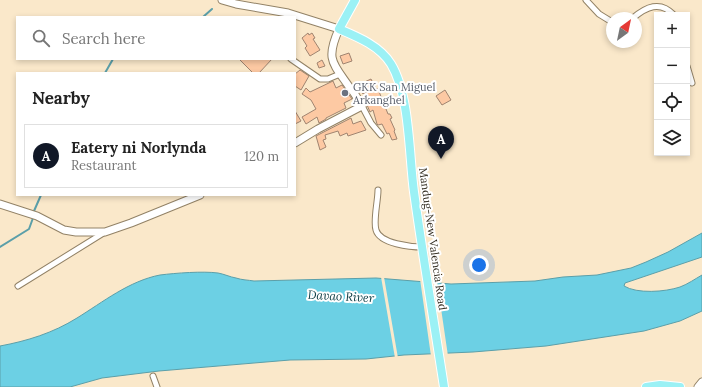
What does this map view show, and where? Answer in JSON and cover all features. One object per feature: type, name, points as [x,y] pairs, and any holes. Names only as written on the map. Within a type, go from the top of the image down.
[{"type":"main road","points":[[339,29],[355,0]]},
{"type":"main road","name":"Mandug-New Valencia Road","points":[[339,29],[361,39],[382,54],[390,63],[397,76],[400,86],[406,118],[414,192],[444,387]]},
{"type":"main road","points":[[646,387],[660,385],[680,387]]},
{"type":"street","name":"Mandug-New Valencia Road","points":[[222,0],[236,4],[288,13],[339,29]]},
{"type":"street","points":[[586,0],[599,14],[606,18]]},
{"type":"street","points":[[640,12],[652,6],[665,8],[670,12]]},
{"type":"street","points":[[339,29],[334,39],[331,55],[333,63],[362,106],[371,123],[381,135]]},
{"type":"street","points":[[292,60],[320,79],[328,79],[340,74]]},
{"type":"street","points":[[690,76],[692,83]]},
{"type":"street","points":[[296,142],[362,106]]},
{"type":"street","points":[[378,190],[375,219],[376,231],[379,236],[394,243],[423,247]]},
{"type":"street","points":[[18,286],[105,232],[198,196]]},
{"type":"street","points":[[0,204],[14,207],[37,216],[64,230],[76,232],[105,232]]},
{"type":"street","points":[[153,376],[157,387]]},
{"type":"street","points":[[698,387],[702,382]]},
{"type":"water","name":"Davao River","points":[[702,233],[702,257],[625,283],[624,286],[630,289],[659,291],[680,287],[702,275],[702,311],[680,321],[644,331],[546,346],[473,352],[404,355],[366,359],[290,360],[159,371],[102,378],[70,387],[0,387],[0,346],[30,339],[59,328],[127,287],[160,275],[189,272],[212,272],[254,281],[376,278],[451,284],[535,281],[563,277],[597,275],[631,268],[668,252]]},
{"type":"pier","points":[[381,277],[384,277],[398,358],[395,358]]},
{"type":"pier","points":[[420,279],[437,281],[448,356],[431,356]]},
{"type":"building","points":[[308,33],[309,35],[312,33],[315,38],[313,39],[320,50],[310,56],[305,48],[307,46],[302,38]]},
{"type":"building","points":[[349,53],[352,61],[343,64],[340,56]]},
{"type":"building","points":[[240,60],[271,60],[260,72],[252,72]]},
{"type":"building","points":[[322,60],[325,66],[319,68],[317,63]]},
{"type":"building","points":[[300,70],[309,76],[301,90],[296,87],[296,73]]},
{"type":"building","points":[[371,79],[376,89],[378,89],[388,114],[390,114],[392,118],[390,119],[397,139],[392,140],[382,124],[377,124],[373,110],[370,112],[367,105],[370,102],[366,92],[363,94],[358,85]]},
{"type":"building","points":[[333,81],[336,88],[342,85],[352,99],[344,103],[346,108],[319,123],[317,117],[306,124],[302,117],[316,109],[311,100],[302,94],[306,88],[310,92]]},
{"type":"building","points":[[445,90],[451,100],[442,105],[436,96]]},
{"type":"building","points":[[296,113],[301,121],[296,124]]},
{"type":"building","points":[[351,118],[353,124],[361,121],[366,130],[348,136],[347,133],[340,136],[338,131],[325,135],[326,139],[323,140],[326,147],[320,150],[316,136]]},
{"type":"waterway","points":[[204,16],[212,9]]},
{"type":"waterway","points":[[106,72],[112,60]]},
{"type":"waterway","points":[[34,211],[41,196]]},
{"type":"waterway","points":[[0,247],[29,229],[33,218]]},
{"type":"place","name":"GKK San Miguel Arkanghel","points":[[345,93]]},
{"type":"place","name":"Eatery ni Norlynda","points":[[441,159]]}]
